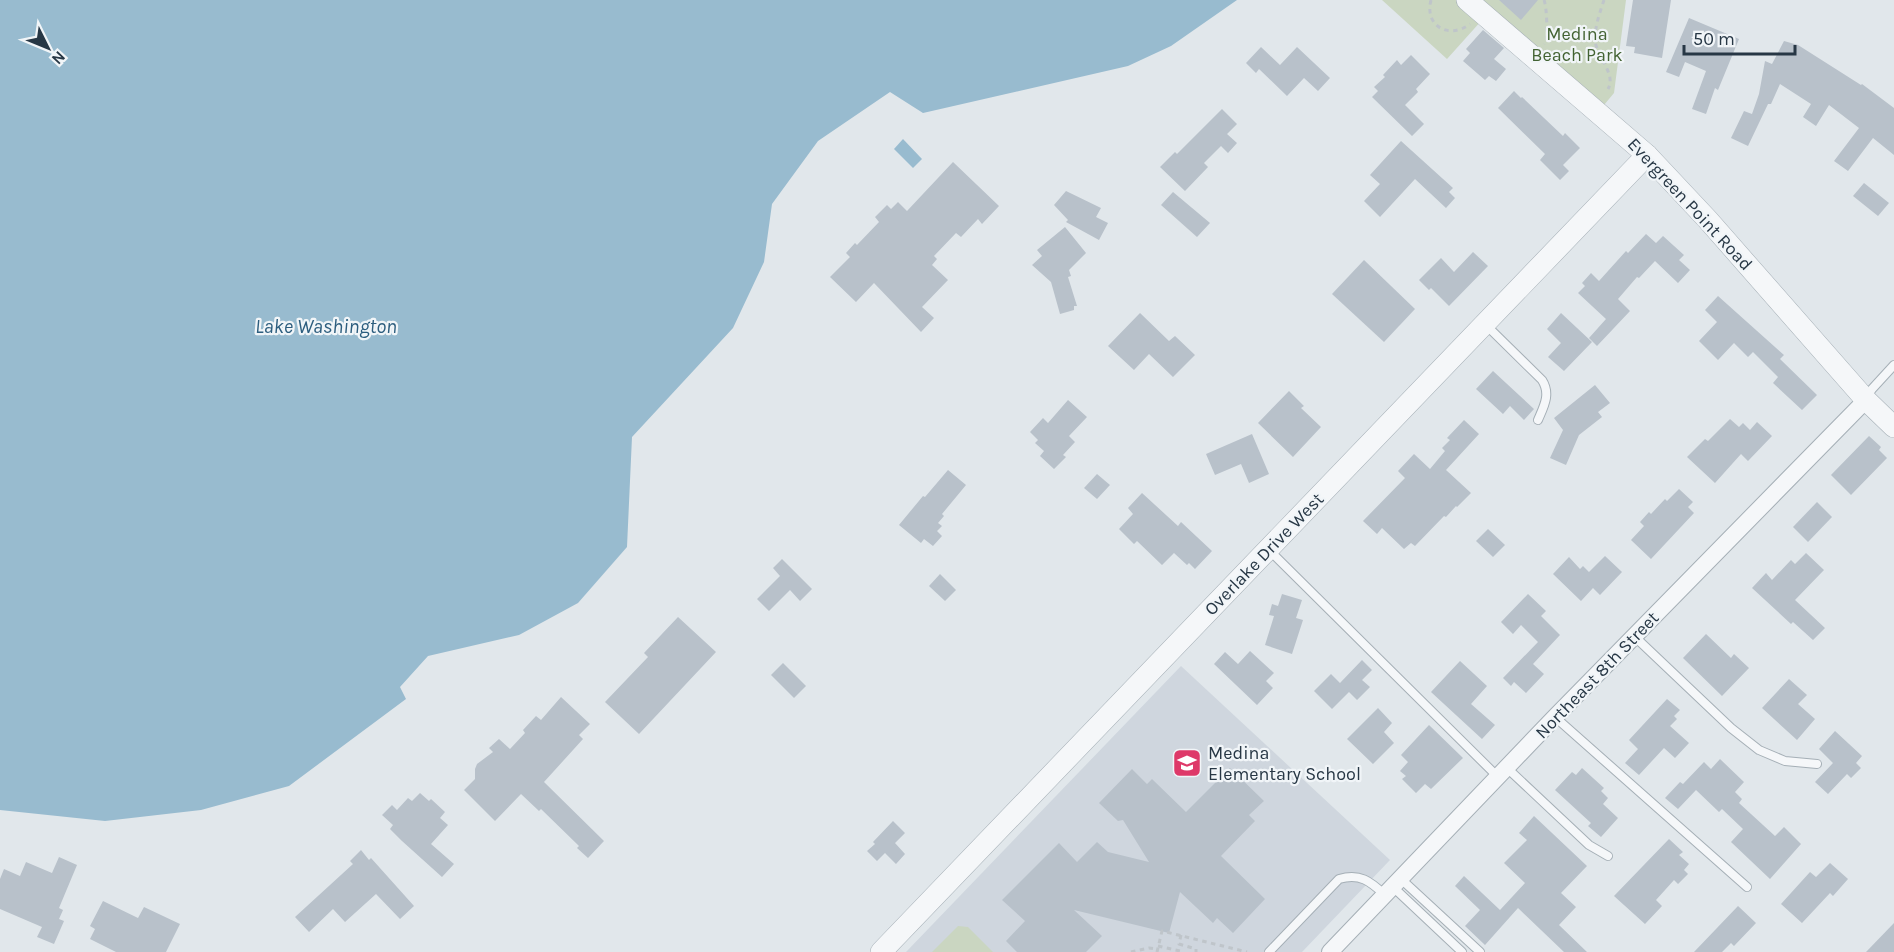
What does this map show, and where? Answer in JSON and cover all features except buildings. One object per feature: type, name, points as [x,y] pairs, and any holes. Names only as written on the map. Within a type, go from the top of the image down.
[{"type":"street","name":"Evergreen Point Road","points":[[1467,0],[1647,156],[1708,220],[1866,400],[1894,426]]},
{"type":"street","name":"Overlake Drive West","points":[[881,952],[1647,156]]},
{"type":"street","name":"Northeast 8th Street","points":[[1330,952],[1555,717],[1866,400]]},
{"type":"lane","points":[[1484,323],[1546,386],[1547,398],[1538,420]]},
{"type":"lane","points":[[1866,400],[1872,389],[1894,365]]},
{"type":"lane","points":[[1268,549],[1502,772],[1589,845],[1608,856]]},
{"type":"lane","points":[[1634,636],[1731,728],[1759,750],[1785,761],[1817,764]]},
{"type":"lane","points":[[1555,717],[1747,887]]},
{"type":"lane","points":[[1269,952],[1339,879],[1347,877],[1365,879],[1393,887],[1480,952]]},
{"type":"lane","points":[[1393,887],[1462,952]]},
{"type":"path","points":[[1431,0],[1431,15],[1440,28],[1449,32],[1465,28]]},
{"type":"path","points":[[1544,0],[1547,40]]},
{"type":"path","points":[[1604,0],[1595,38],[1598,52],[1609,76],[1611,84],[1608,89]]},
{"type":"path","points":[[1157,949],[1162,931],[1247,952]]},
{"type":"path","points":[[1181,935],[1179,944],[1196,950],[1199,940]]},
{"type":"path","points":[[1131,952],[1149,948],[1184,952]]},
{"type":"shaded area","name":"Medina Elementary School","points":[[1181,666],[1390,860],[1302,952],[906,952]]},
{"type":"green space","name":"Medina Beach Park","points":[[1382,0],[1626,0],[1614,93],[1594,117],[1482,20],[1447,59]]},
{"type":"green space","points":[[958,926],[968,927],[993,952],[932,952]]},
{"type":"water","name":"Lake Washington","points":[[0,0],[1237,0],[1171,46],[1128,66],[923,113],[890,92],[818,141],[772,204],[764,262],[733,328],[632,437],[627,547],[578,603],[519,635],[428,656],[400,687],[406,699],[289,786],[201,810],[105,821],[0,810]]},
{"type":"water","points":[[903,139],[922,159],[913,168],[894,149]]},
{"type":"place","name":"Medina Elementary School","points":[[1187,763]]}]
